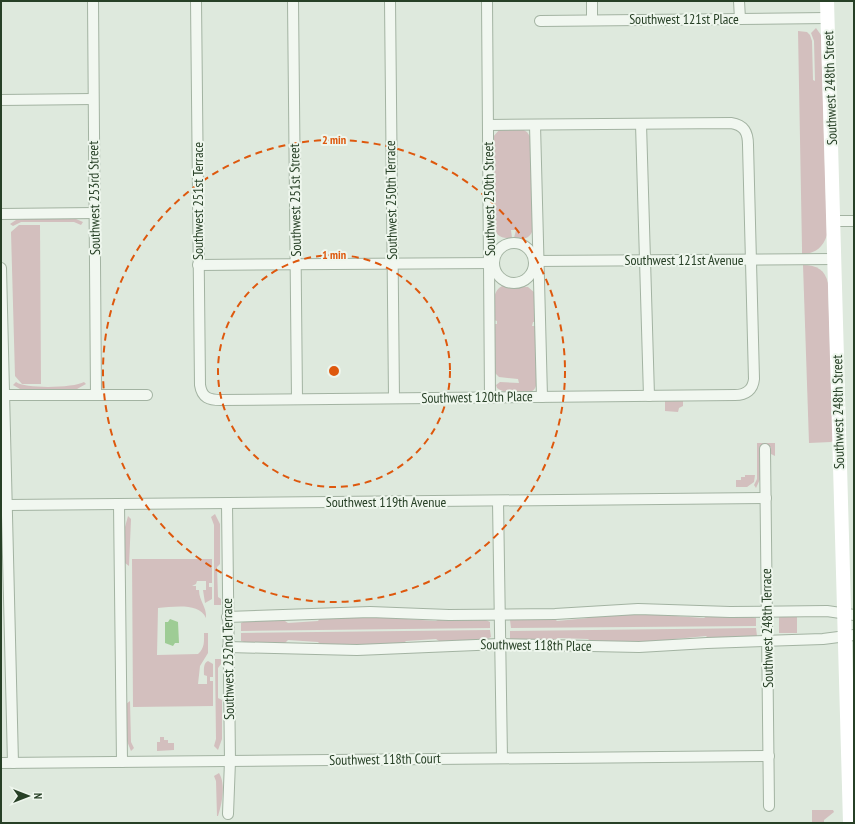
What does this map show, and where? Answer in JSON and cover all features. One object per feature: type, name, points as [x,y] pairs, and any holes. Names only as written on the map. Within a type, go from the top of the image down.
[{"type":"street","name":"Southwest 253rd Street","points":[[93,1],[96,395]]},
{"type":"street","name":"Southwest 251st Terrace","points":[[196,1],[200,387],[203,395],[207,398]]},
{"type":"street","name":"Southwest 251st Street","points":[[294,1],[297,399]]},
{"type":"street","name":"Southwest 250th Terrace","points":[[390,1],[394,398]]},
{"type":"street","name":"Southwest 250th Street","points":[[487,1],[488,125],[492,263],[490,397]]},
{"type":"street","points":[[592,1],[592,20]]},
{"type":"street","points":[[739,1],[740,19]]},
{"type":"street","name":"Southwest 248th Street","points":[[827,1],[835,259],[849,614],[850,823]]},
{"type":"street","name":"Southwest 121st Place","points":[[540,21],[828,18]]},
{"type":"street","points":[[1,100],[94,99]]},
{"type":"street","points":[[488,125],[731,123],[742,127],[748,136],[751,260]]},
{"type":"street","points":[[641,124],[649,396]]},
{"type":"street","points":[[534,125],[536,261],[542,397]]},
{"type":"street","points":[[1,214],[95,213]]},
{"type":"street","points":[[834,221],[854,220]]},
{"type":"street","points":[[492,263],[498,251],[502,247],[513,243],[521,244],[527,248],[536,261]]},
{"type":"street","name":"Southwest 121st Avenue","points":[[536,261],[835,259]]},
{"type":"street","name":"Southwest 120th Place","points":[[207,398],[214,400],[542,397],[735,395],[746,393],[752,387],[754,379],[751,260]]},
{"type":"street","points":[[492,263],[501,277],[508,281],[517,282],[524,279],[530,273],[536,261]]},
{"type":"street","points":[[198,265],[492,263]]},
{"type":"street","points":[[1,268],[13,763]]},
{"type":"street","points":[[4,395],[147,394]]},
{"type":"street","name":"Southwest 248th Terrace","points":[[765,449],[769,806]]},
{"type":"street","name":"Southwest 119th Avenue","points":[[7,505],[766,498]]},
{"type":"street","points":[[498,501],[502,758]]},
{"type":"street","points":[[119,504],[122,762]]},
{"type":"street","name":"Southwest 252nd Terrace","points":[[227,504],[227,617],[230,761],[228,814]]},
{"type":"street","name":"Southwest 118th Place","points":[[227,617],[384,612],[500,615],[555,614],[621,610],[767,612],[827,611],[849,614]]},
{"type":"street","name":"Southwest 118th Place","points":[[228,647],[357,650],[500,644],[625,647],[823,639],[849,636]]},
{"type":"street","name":"Southwest 118th Court","points":[[1,763],[769,756]]},
{"type":"shaded area","points":[[816,28],[821,35],[827,235],[818,249],[802,254],[798,31],[807,32],[810,35],[812,41],[813,80],[815,81],[814,41],[811,33]]},
{"type":"shaded area","points":[[522,129],[527,132],[531,138],[533,230],[530,236],[520,239],[514,238],[516,230],[511,230],[512,238],[503,237],[495,231],[493,137],[499,130]]},
{"type":"shaded area","points":[[76,219],[83,222],[81,225],[74,222],[21,222],[13,226],[10,224],[16,220]]},
{"type":"shaded area","points":[[19,225],[40,225],[41,384],[22,384],[15,376],[11,232]]},
{"type":"shaded area","points":[[803,265],[820,269],[827,278],[828,283],[833,441],[831,442],[809,443]]},
{"type":"shaded area","points":[[505,285],[528,287],[535,293],[536,322],[533,322],[532,326],[536,326],[537,383],[534,390],[529,392],[519,393],[504,391],[497,388],[496,385],[500,382],[519,383],[518,379],[499,377],[495,373],[494,324],[497,324],[497,321],[494,320],[494,300],[497,290]]},
{"type":"shaded area","points":[[16,382],[39,387],[70,386],[84,382],[86,384],[77,389],[28,390],[20,389],[13,385]]},
{"type":"shaded area","points":[[683,399],[683,406],[679,408],[678,412],[665,411],[665,400]]},
{"type":"shaded area","points":[[757,443],[775,443],[775,456],[771,454],[771,447],[761,448],[761,477],[756,488],[754,485],[757,479]]},
{"type":"shaded area","points":[[745,475],[755,475],[754,482],[747,487],[736,487],[736,480],[741,480],[741,477],[745,477]]},
{"type":"shaded area","points":[[215,514],[220,524],[220,564],[217,567],[218,597],[221,599],[221,605],[214,605],[214,525],[211,517]]},
{"type":"shaded area","points":[[128,516],[131,519],[129,566],[125,563],[125,527]]},
{"type":"shaded area","points":[[132,559],[212,559],[212,583],[209,583],[209,587],[212,587],[212,599],[205,603],[203,590],[206,590],[206,581],[197,581],[196,584],[192,586],[196,586],[196,590],[199,590],[206,618],[203,613],[192,608],[158,608],[157,655],[198,654],[203,647],[204,633],[208,633],[208,653],[200,666],[198,684],[207,684],[207,676],[204,675],[204,669],[205,663],[208,661],[213,664],[213,677],[210,677],[210,681],[213,681],[213,706],[133,707]]},
{"type":"shaded area","points":[[646,614],[704,618],[707,616],[752,617],[756,618],[756,626],[511,628],[510,620],[554,618],[557,621],[588,618],[590,615]]},
{"type":"shaded area","points":[[779,616],[797,616],[797,633],[779,633]]},
{"type":"shaded area","points":[[403,617],[406,619],[436,621],[439,619],[484,619],[490,622],[490,628],[241,631],[241,623],[245,621],[285,621],[288,623],[318,621],[320,618]]},
{"type":"shaded area","points":[[170,619],[178,622],[179,643],[175,643],[173,646],[165,643],[165,622],[168,622]]},
{"type":"shaded area","points":[[756,628],[757,636],[755,637],[708,638],[706,636],[675,639],[673,641],[591,642],[588,639],[510,639],[510,631]]},
{"type":"shaded area","points":[[490,630],[491,637],[485,640],[439,641],[436,639],[406,641],[403,644],[321,645],[318,642],[288,640],[285,643],[247,643],[241,641],[241,633]]},
{"type":"shaded area","points":[[215,659],[221,659],[221,664],[218,668],[218,698],[222,700],[222,739],[218,750],[214,746],[216,739]]},
{"type":"shaded area","points":[[130,701],[131,742],[134,748],[131,751],[127,741],[126,704]]},
{"type":"shaded area","points":[[160,737],[164,737],[164,740],[168,740],[168,743],[174,743],[174,750],[157,751],[157,742],[160,742]]},
{"type":"shaded area","points":[[219,773],[223,794],[217,816],[216,781],[214,776]]},
{"type":"shaded area","points":[[812,810],[833,810],[834,812],[824,820],[824,823],[812,823]]}]
